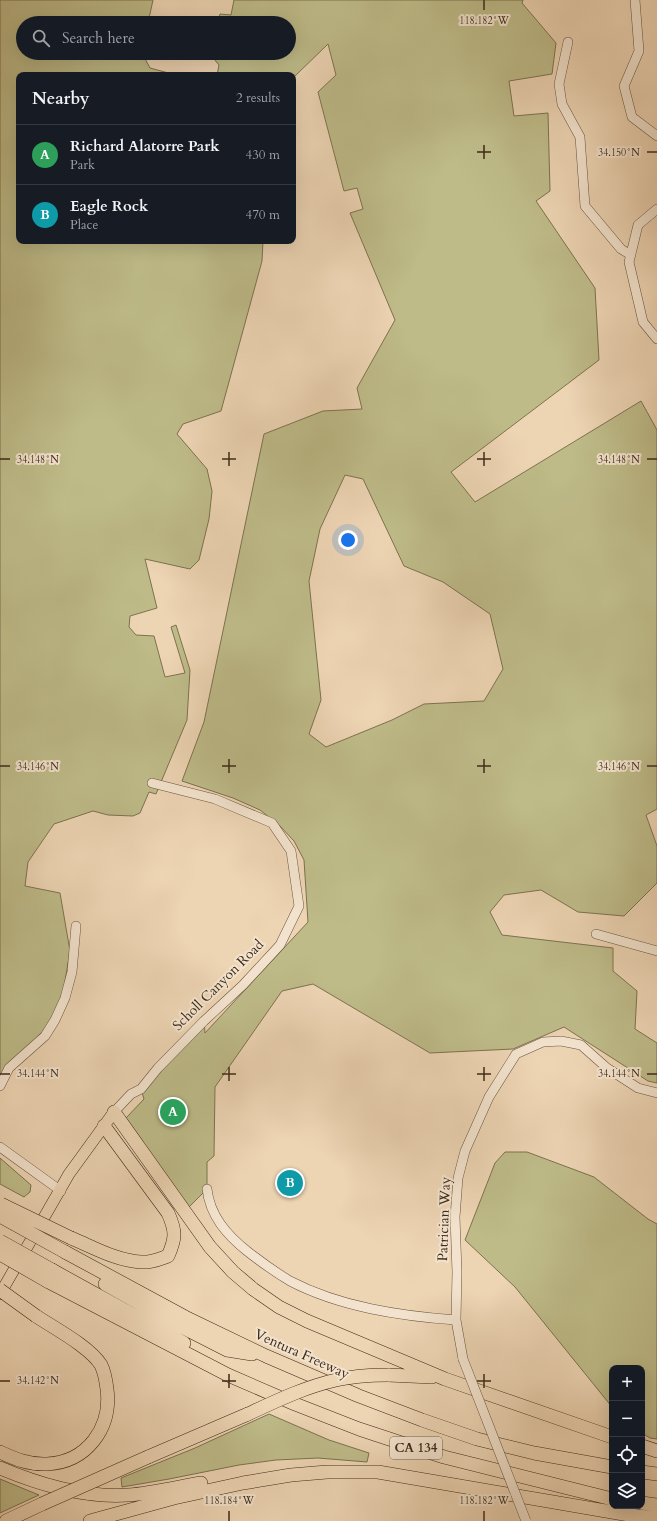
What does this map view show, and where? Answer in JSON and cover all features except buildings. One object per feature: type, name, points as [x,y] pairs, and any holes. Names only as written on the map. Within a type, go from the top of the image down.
[{"type":"highway","points":[[114,1112],[210,1247],[233,1272],[253,1290],[279,1307],[307,1321],[446,1379],[609,1436]]},
{"type":"highway","points":[[0,1208],[123,1259],[142,1263],[156,1261],[168,1256],[173,1245],[175,1235],[174,1224],[168,1213],[104,1126]]},
{"type":"highway","name":"Ventura Freeway","points":[[0,1208],[63,1256],[266,1356],[359,1396],[476,1439],[534,1453],[609,1466]]},
{"type":"highway","points":[[0,1224],[63,1256]]},
{"type":"highway","points":[[0,1241],[50,1276]]},
{"type":"highway","name":"CA 134","points":[[0,1254],[50,1276],[228,1375],[295,1404],[359,1429],[444,1457],[609,1498]]},
{"type":"highway","points":[[0,1290],[86,1350],[100,1365],[106,1378],[108,1395],[107,1412],[103,1428],[94,1441],[80,1453],[66,1461],[47,1464],[27,1463],[0,1452]]},
{"type":"highway","points":[[6,1521],[297,1392],[335,1380],[363,1376],[388,1375],[446,1379]]},
{"type":"highway","points":[[645,1447],[657,1451]]},
{"type":"highway","points":[[0,1468],[52,1487],[93,1494],[128,1495],[231,1478],[278,1473],[378,1472],[629,1515],[657,1518]]},
{"type":"highway","points":[[90,1521],[174,1498],[243,1483],[291,1475],[328,1472]]},
{"type":"highway","points":[[645,1472],[657,1474]]},
{"type":"highway","points":[[645,1504],[657,1506]]},
{"type":"main road","name":"Scholl Canyon Road","points":[[0,1294],[70,1174],[114,1112]]},
{"type":"street","points":[[634,0],[639,52],[624,86],[632,118],[657,136]]},
{"type":"street","points":[[568,42],[559,84],[562,104],[580,136],[584,206],[622,249],[631,255]]},
{"type":"street","points":[[657,208],[638,225],[629,262],[642,322],[657,339]]},
{"type":"street","name":"Scholl Canyon Road","points":[[114,1112],[131,1094],[141,1089],[158,1068],[204,1021],[243,985],[280,945],[299,906],[291,851],[272,823],[215,799],[152,783]]},
{"type":"street","points":[[0,1086],[9,1068],[45,1036],[56,1020],[72,972],[76,926]]},
{"type":"street","points":[[596,934],[657,951]]},
{"type":"street","name":"Patrician Way","points":[[526,1521],[463,1359],[456,1320],[457,1272],[455,1217],[458,1178],[465,1151],[489,1097],[516,1054],[542,1042],[561,1041],[581,1045],[607,1068],[638,1088],[657,1093]]},
{"type":"street","points":[[0,1147],[61,1191]]},
{"type":"street","points":[[207,1189],[212,1212],[221,1226],[236,1243],[265,1266],[290,1281],[320,1294],[348,1302],[428,1318],[456,1320]]},
{"type":"shaded area","points":[[0,0],[153,0],[150,16],[16,16],[16,60],[146,60],[150,68],[165,72],[16,72],[16,244],[263,244],[262,261],[221,411],[183,424],[177,434],[207,469],[212,491],[209,519],[199,560],[190,569],[145,559],[157,608],[130,616],[129,627],[136,635],[154,636],[165,677],[185,673],[171,627],[176,625],[190,670],[187,720],[156,794],[149,792],[140,813],[133,816],[108,815],[93,811],[54,824],[28,862],[25,886],[60,893],[70,951],[62,999],[50,1024],[3,1071],[0,1078]]},
{"type":"shaded area","points":[[234,0],[523,0],[522,3],[556,43],[552,74],[509,81],[514,116],[548,113],[550,191],[536,201],[595,288],[599,360],[451,472],[475,502],[641,401],[657,430],[657,809],[646,815],[657,846],[657,883],[624,916],[578,912],[541,890],[504,895],[490,912],[502,935],[613,948],[613,971],[637,991],[635,1029],[657,1043],[657,1083],[648,1081],[564,1027],[513,1049],[430,1053],[313,984],[282,991],[215,1087],[214,1156],[207,1162],[207,1189],[188,1208],[158,1174],[142,1140],[126,1118],[144,1099],[141,1089],[204,1021],[205,1033],[308,922],[304,860],[294,841],[280,826],[260,810],[233,798],[182,781],[204,722],[264,434],[323,411],[362,409],[357,388],[395,320],[350,213],[363,209],[357,188],[344,191],[318,92],[336,75],[328,44],[296,75],[296,72],[218,72],[219,65],[215,60],[296,60],[296,16],[220,16],[220,14],[231,15]],"holes":[[[345,475],[363,479],[404,566],[443,582],[490,614],[503,669],[484,701],[424,704],[392,720],[326,747],[309,734],[321,700],[309,581],[320,529]]]},
{"type":"shaded area","points":[[505,1152],[527,1152],[594,1177],[648,1219],[657,1224],[657,1439],[650,1438],[645,1435],[645,1365],[609,1365],[609,1403],[515,1287],[465,1240],[495,1163]]},
{"type":"shaded area","points":[[0,1158],[31,1185],[30,1192],[24,1197],[0,1184]]},
{"type":"shaded area","points":[[269,1414],[329,1440],[369,1453],[367,1462],[318,1458],[276,1460],[239,1465],[122,1487],[121,1478],[195,1448]]},
{"type":"shaded area","points":[[0,1479],[39,1495],[0,1513]]},
{"type":"place","name":"Richard Alatorre Park","points":[[173,1112]]},
{"type":"place","name":"Eagle Rock","points":[[290,1183]]}]
